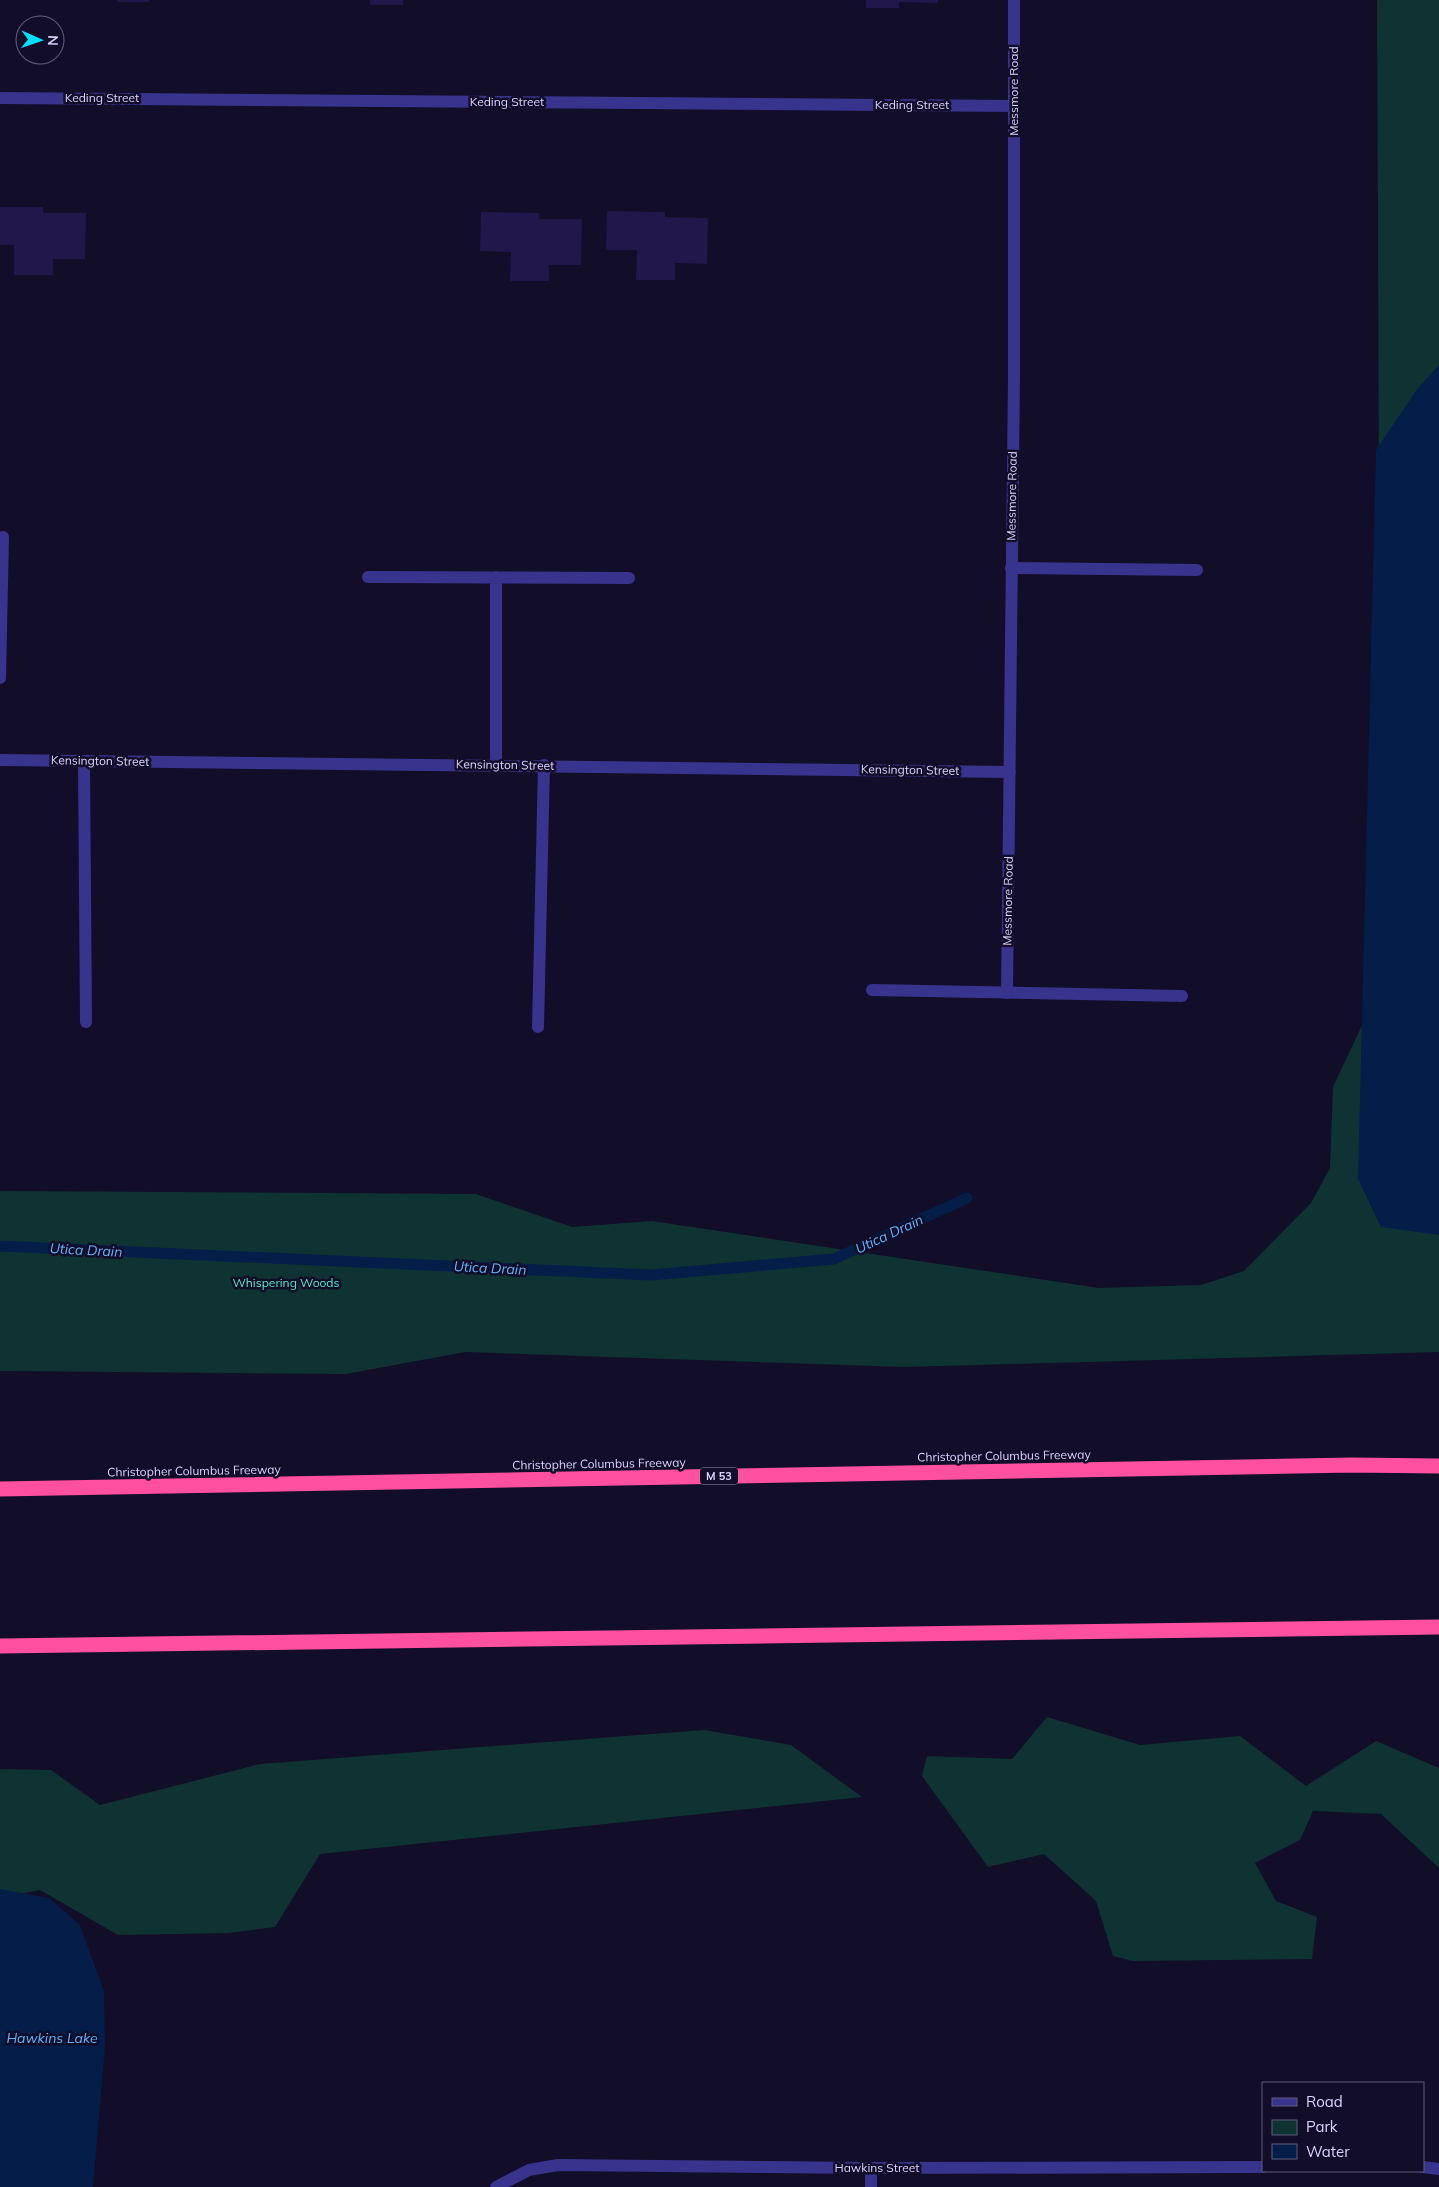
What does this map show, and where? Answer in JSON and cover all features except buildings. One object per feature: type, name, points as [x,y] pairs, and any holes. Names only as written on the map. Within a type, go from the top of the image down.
[{"type":"highway","name":"Christopher Columbus Freeway","points":[[0,1489],[1352,1465],[1439,1466]]},
{"type":"highway","points":[[0,1646],[1439,1627]]},
{"type":"street","name":"Messmore Road","points":[[1007,993],[1014,378],[1014,0]]},
{"type":"street","name":"Keding Street","points":[[0,98],[1014,106]]},
{"type":"street","points":[[0,678],[3,537]]},
{"type":"street","points":[[1011,568],[1197,570]]},
{"type":"street","points":[[368,577],[629,578]]},
{"type":"street","points":[[496,577],[496,764]]},
{"type":"street","name":"Kensington Street","points":[[0,760],[496,764],[1010,772]]},
{"type":"street","points":[[84,762],[86,1022]]},
{"type":"street","points":[[538,1027],[544,765]]},
{"type":"street","points":[[872,990],[1182,996]]},
{"type":"street","name":"Hawkins Street","points":[[496,2187],[529,2170],[558,2166],[871,2168],[1262,2167]]},
{"type":"street","points":[[1424,2167],[1439,2169]]},
{"type":"street","points":[[871,2168],[871,2187]]},
{"type":"green space","points":[[1377,0],[1439,0],[1439,457],[1379,480]]},
{"type":"green space","name":"Whispering Woods","points":[[1365,1019],[1439,1134],[1439,1352],[905,1367],[465,1352],[346,1374],[0,1371],[0,1191],[476,1194],[572,1227],[652,1221],[1099,1288],[1201,1285],[1244,1271],[1311,1203],[1330,1168],[1333,1087]]},
{"type":"green space","points":[[1047,1717],[1140,1745],[1240,1736],[1306,1786],[1376,1741],[1439,1768],[1439,1868],[1381,1814],[1313,1811],[1300,1840],[1255,1863],[1276,1901],[1317,1917],[1312,1959],[1133,1961],[1113,1956],[1096,1901],[1044,1854],[988,1867],[922,1776],[927,1756],[1012,1759]]},
{"type":"green space","points":[[704,1730],[791,1745],[862,1797],[320,1854],[275,1927],[228,1933],[118,1935],[40,1890],[0,1898],[0,1769],[51,1770],[100,1805],[260,1764]]},
{"type":"water","points":[[1439,365],[1439,1235],[1381,1227],[1358,1179],[1376,450],[1418,388]]},
{"type":"water","name":"Hawkins Lake","points":[[0,1889],[49,1898],[80,1925],[104,1991],[105,2047],[93,2187],[0,2187]]},
{"type":"waterway","name":"Utica Drain","points":[[0,1246],[651,1275],[834,1259],[967,1198]]}]
